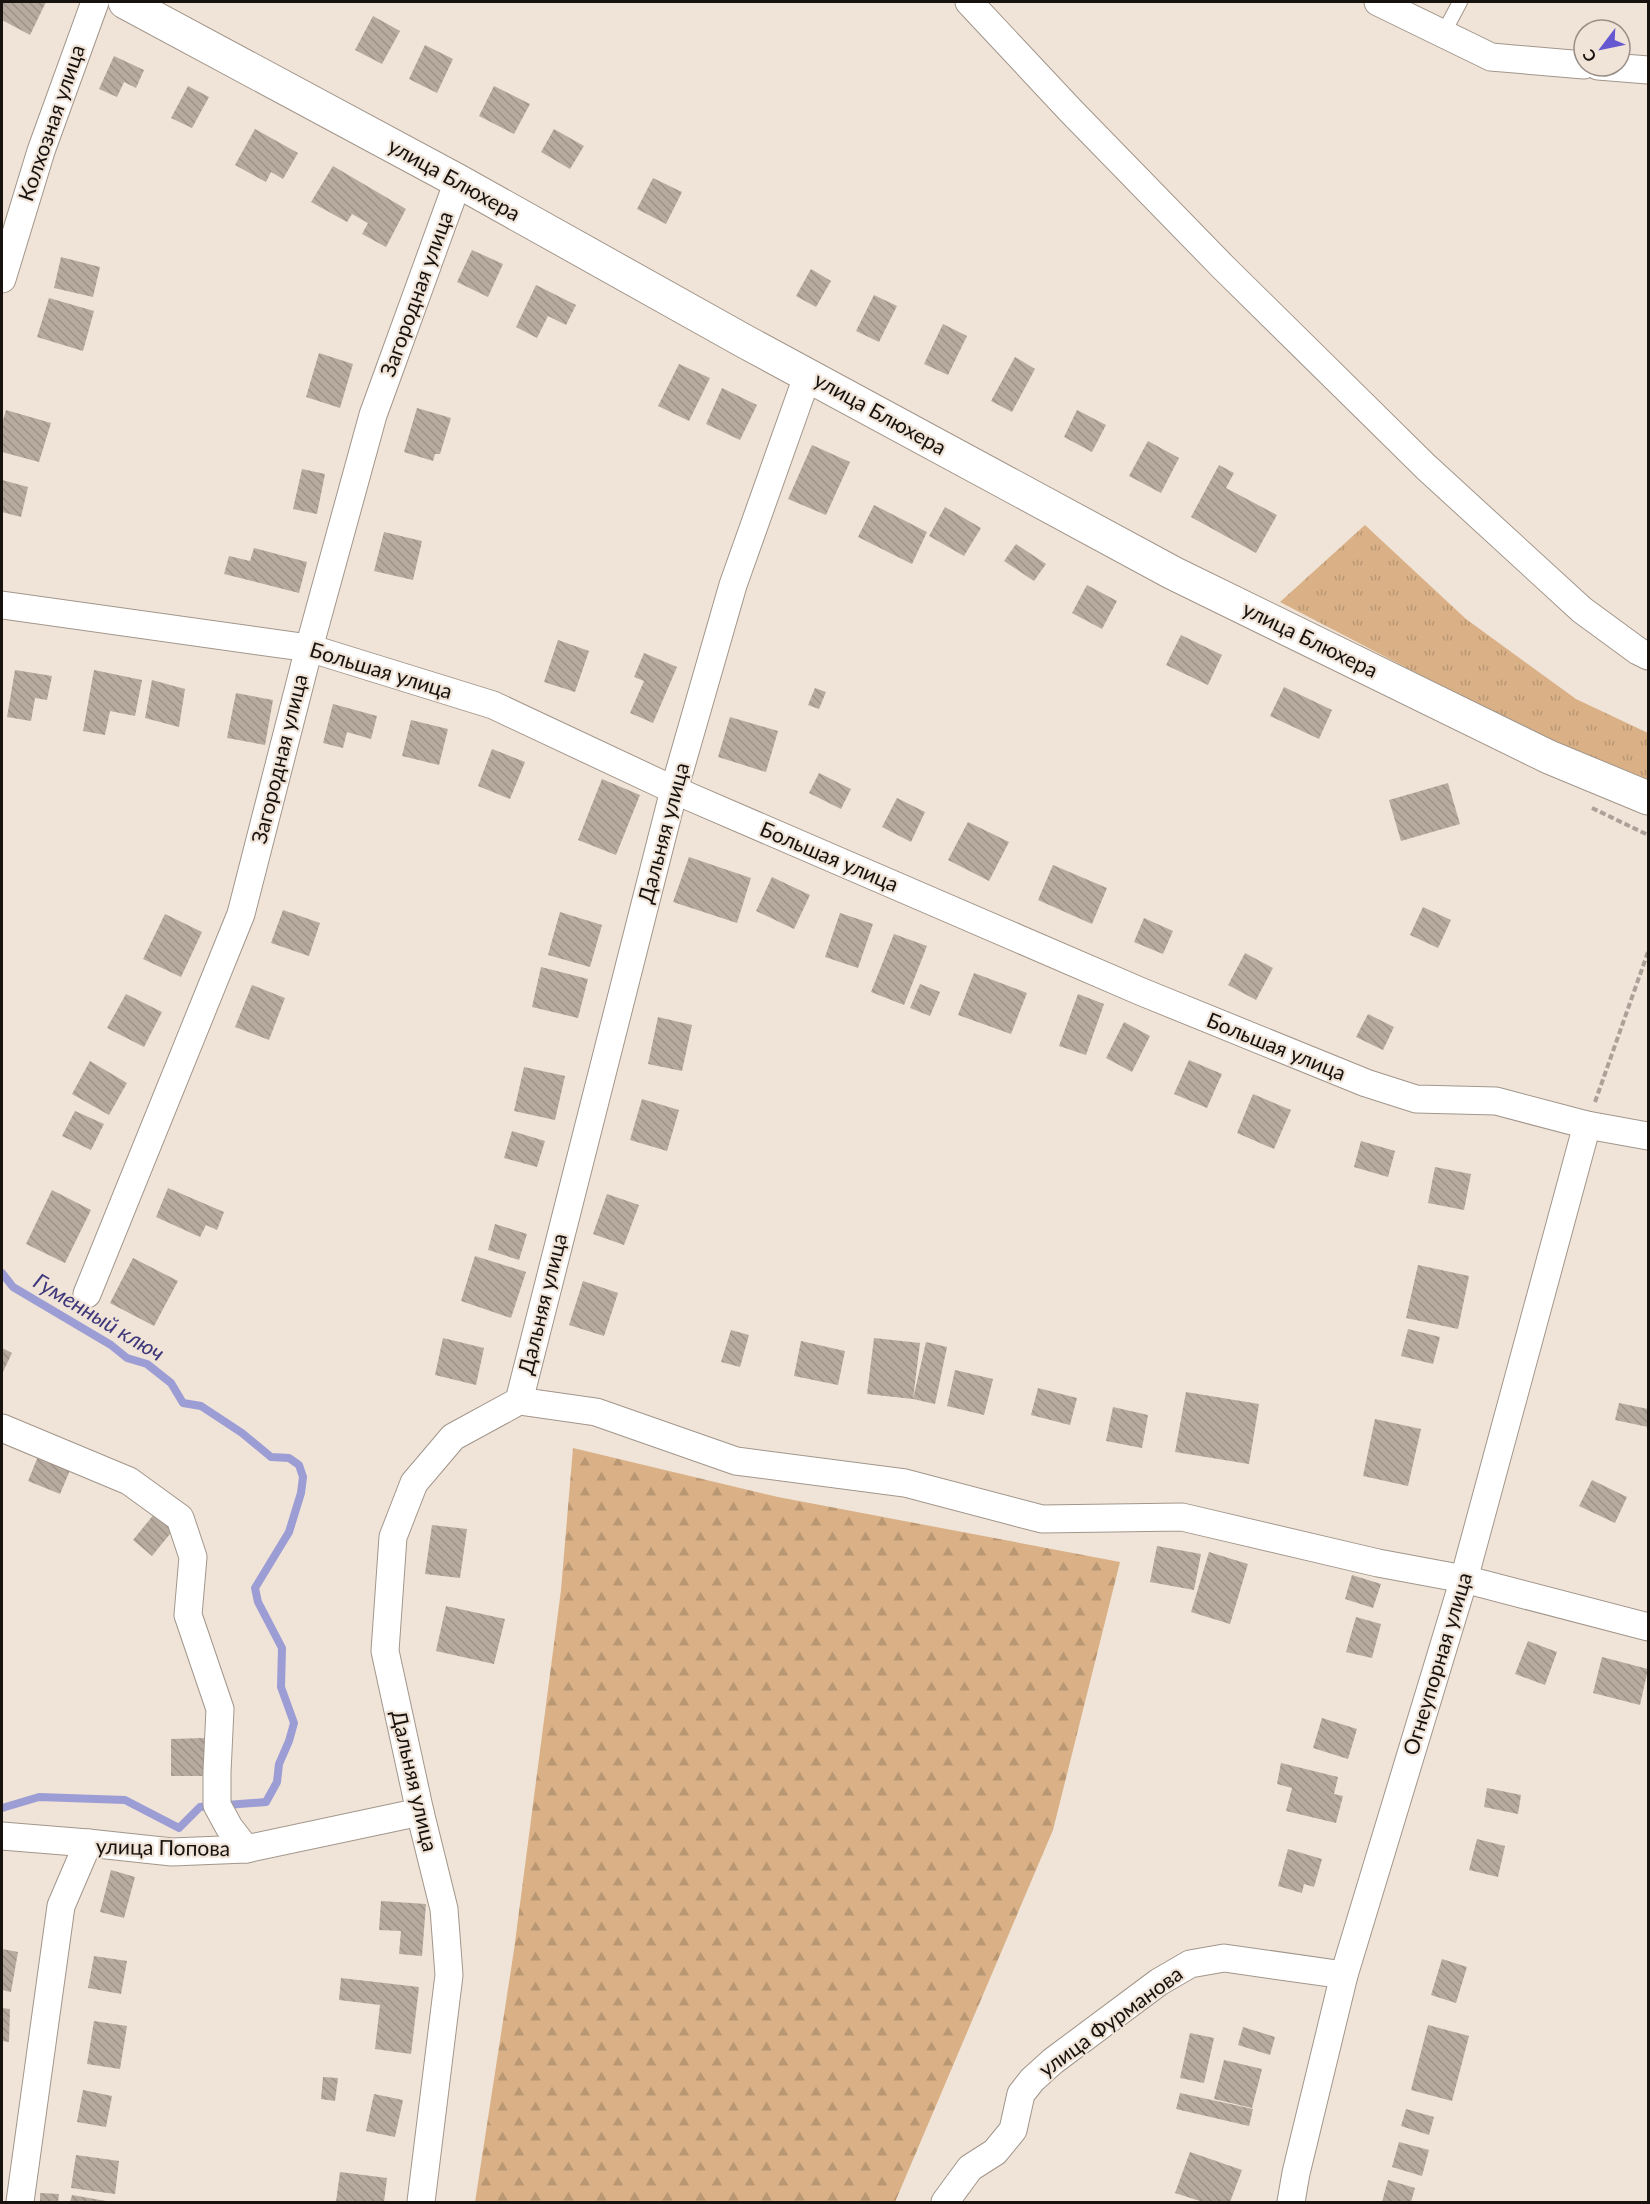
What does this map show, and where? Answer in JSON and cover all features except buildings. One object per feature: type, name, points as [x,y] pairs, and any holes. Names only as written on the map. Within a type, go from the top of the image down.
[{"type":"main road","name":"улица Блюхера","points":[[125,2],[458,181],[744,341],[1173,573],[1549,757],[1648,798]]},
{"type":"street","name":"Колхозная улица","points":[[2,279],[41,151],[95,2]]},
{"type":"street","points":[[969,2],[1071,111],[1207,250],[1426,467],[1582,610],[1648,656]]},
{"type":"street","points":[[1378,2],[1491,57],[1572,64]]},
{"type":"street","points":[[1632,69],[1648,70]]},
{"type":"street","name":"Загородная улица","points":[[87,1294],[241,914],[309,648],[373,415],[458,181]]},
{"type":"street","name":"Дальняя улица","points":[[421,2202],[449,1975],[444,1909],[385,1651],[393,1538],[414,1483],[453,1437],[519,1401],[674,790],[733,585],[808,374]]},
{"type":"street","name":"Большая улица","points":[[2,605],[309,648],[493,705],[674,790],[1142,992],[1366,1083],[1416,1099],[1496,1101],[1587,1125],[1648,1136]]},
{"type":"street","name":"Огнеупорная улица","points":[[1291,2202],[1344,1975],[1464,1579],[1587,1125]]},
{"type":"street","points":[[519,1401],[596,1412],[736,1461],[905,1483],[1042,1519],[1182,1516],[1378,1563],[1464,1579],[1648,1627]]},
{"type":"street","points":[[2,1428],[129,1481],[180,1518],[193,1557],[188,1615],[220,1709],[217,1805],[229,1827],[246,1849]]},
{"type":"street","name":"улица Попова","points":[[20,2202],[61,1906],[88,1843],[172,1852],[246,1849],[420,1812]]},
{"type":"street","points":[[2,1836],[88,1843]]},
{"type":"street","name":"улица Фурманова","points":[[945,2202],[970,2168],[995,2152],[1013,2130],[1021,2094],[1032,2080],[1053,2061],[1159,1982],[1190,1964],[1224,1958],[1344,1975]]},
{"type":"lane","points":[[1443,34],[1460,2]]},
{"type":"path","points":[[1587,1125],[1648,952]]},
{"type":"green space","points":[[1365,525],[1466,619],[1576,699],[1648,733],[1648,781],[1532,733],[1280,602]]},
{"type":"green space","points":[[573,1448],[778,1497],[1120,1562],[1053,1830],[895,2202],[475,2202],[514,1950],[561,1590]]},
{"type":"waterway","name":"Гуменный ключ","points":[[2,1273],[13,1287],[111,1345],[127,1358],[147,1364],[171,1383],[183,1403],[201,1406],[242,1433],[271,1457],[289,1458],[299,1465],[303,1477],[301,1493],[289,1532],[255,1588],[258,1602],[282,1648],[281,1687],[294,1723],[279,1764],[277,1782],[266,1802],[200,1807],[179,1828],[125,1800],[39,1797],[2,1808]]}]
